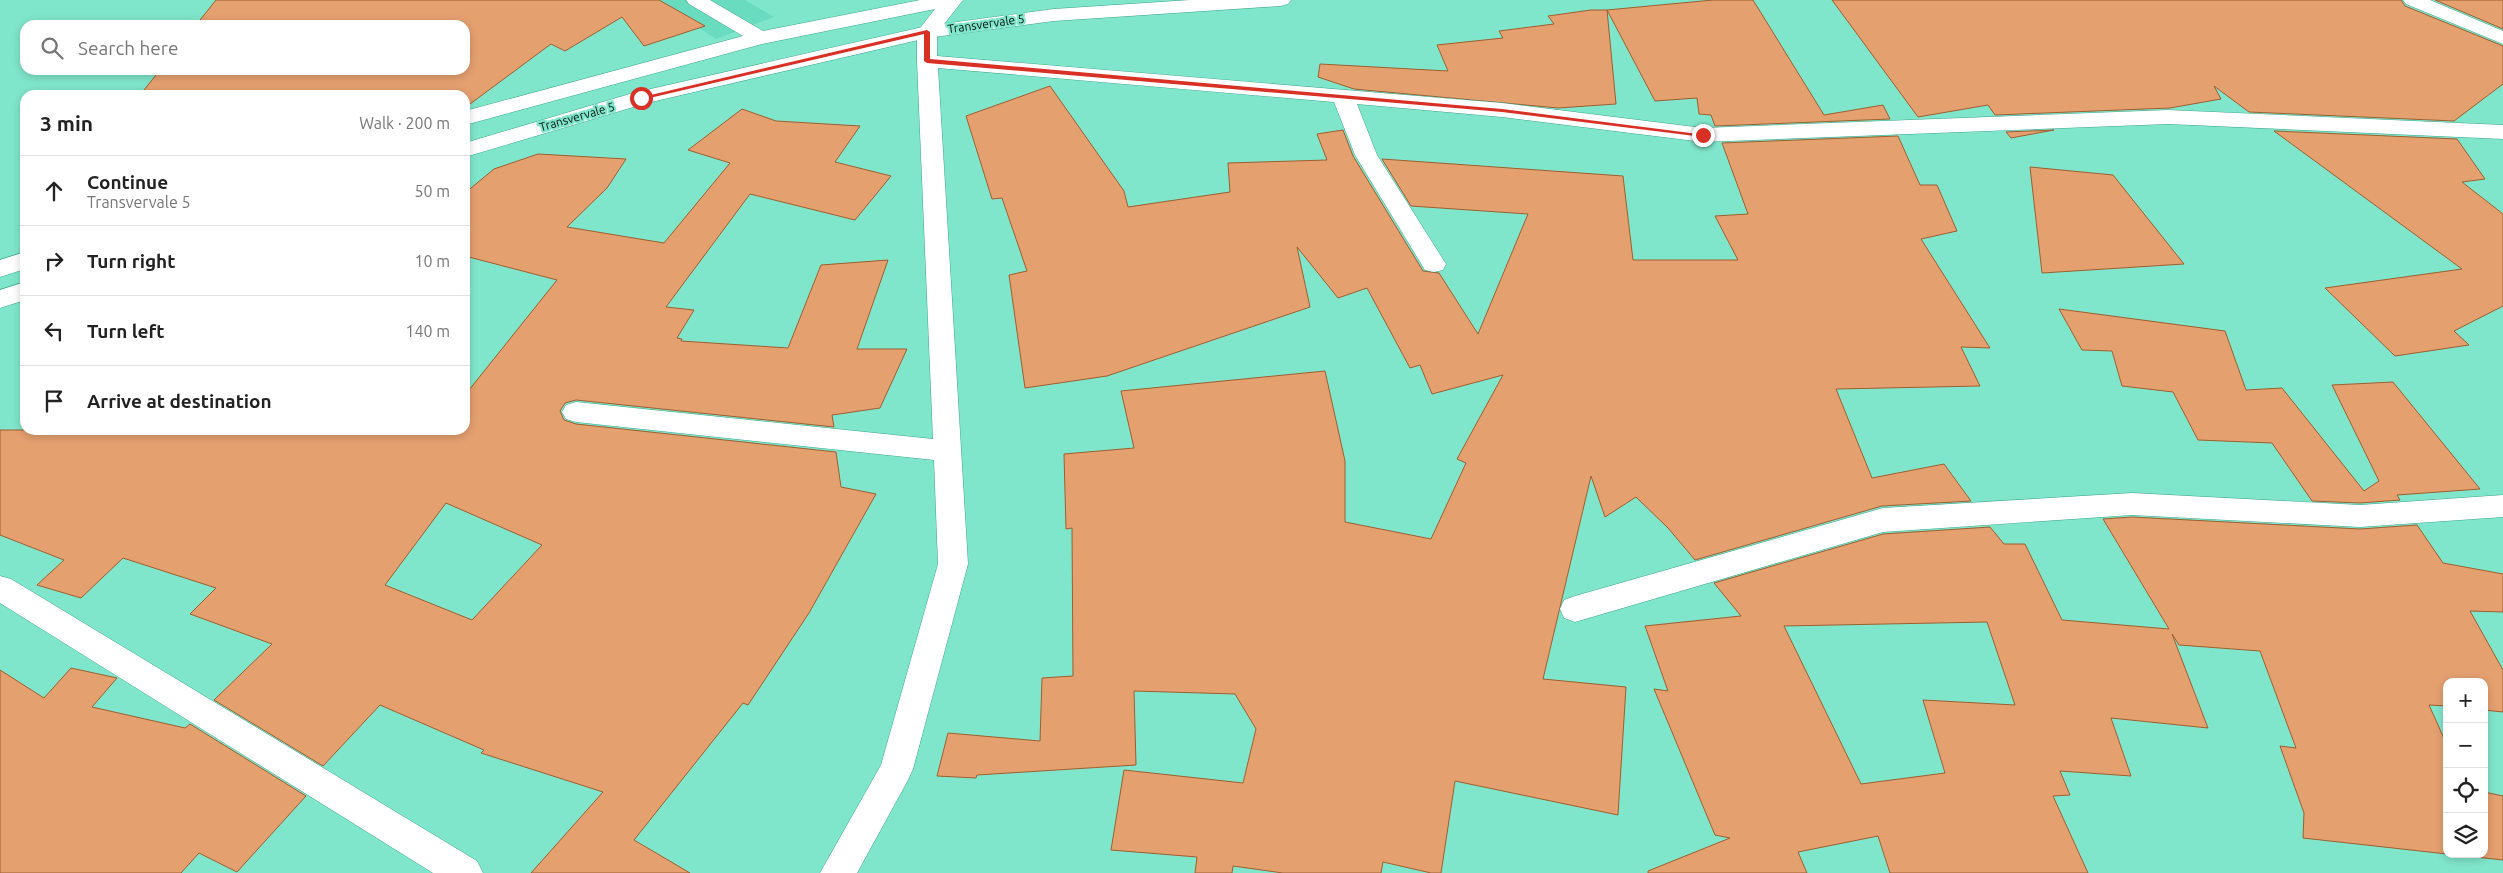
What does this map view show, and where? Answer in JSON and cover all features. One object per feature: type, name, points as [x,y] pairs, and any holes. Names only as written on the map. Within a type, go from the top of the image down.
[{"type":"street","points":[[696,0],[760,38]]},
{"type":"street","points":[[470,117],[760,38],[951,0]]},
{"type":"street","points":[[838,873],[896,769],[953,564],[927,61],[927,32],[951,0]]},
{"type":"street","name":"Transvervale 5","points":[[470,149],[641,98],[927,32],[1054,15],[1281,0]]},
{"type":"street","points":[[2413,0],[2503,38]]},
{"type":"street","points":[[927,61],[1502,110],[1703,135],[2168,117],[2503,132]]},
{"type":"street","points":[[1343,96],[1366,155],[1434,264]]},
{"type":"street","points":[[0,269],[20,262]]},
{"type":"street","points":[[0,299],[20,293]]},
{"type":"street","points":[[576,412],[946,451]]},
{"type":"street","points":[[1575,609],[1883,520],[2132,504],[2360,516],[2503,506]]},
{"type":"street","points":[[0,588],[465,873]]},
{"type":"shaded area","points":[[656,0],[745,0],[774,17],[716,39]]},
{"type":"building","points":[[216,0],[659,0],[705,26],[644,46],[622,17],[565,51],[551,44],[470,104],[470,90],[144,90],[156,75],[470,75],[470,20],[200,20]]},
{"type":"building","points":[[1713,0],[1753,0],[1824,115],[1883,105],[1890,119],[1715,126],[1711,115],[1699,114],[1697,98],[1655,101],[1607,10]]},
{"type":"building","points":[[1832,0],[2401,0],[2405,6],[2503,46],[2503,84],[2454,121],[2249,112],[2214,86],[2221,99],[2170,108],[1995,115],[1988,105],[1918,117]]},
{"type":"building","points":[[2435,0],[2503,0],[2503,29]]},
{"type":"building","points":[[1591,10],[1607,10],[1616,104],[1558,108],[1354,89],[1318,77],[1320,64],[1448,71],[1437,45],[1503,38],[1499,31],[1554,24],[1548,16]]},
{"type":"building","points":[[1050,86],[1124,191],[1128,207],[1230,192],[1228,163],[1327,160],[1317,134],[1343,130],[1353,156],[1423,271],[1439,273],[1478,334],[1528,214],[1411,206],[1382,159],[1623,176],[1633,260],[1738,260],[1715,216],[1748,214],[1722,143],[1898,136],[1920,185],[1937,185],[1957,231],[1921,239],[1990,348],[1961,347],[1980,386],[1836,389],[1872,478],[1944,464],[1971,501],[1882,506],[1695,560],[1668,528],[1636,497],[1605,517],[1591,476],[1543,679],[1626,687],[1618,815],[1455,781],[1441,873],[1431,873],[1383,862],[1381,873],[1283,873],[1233,866],[1232,873],[1195,873],[1197,857],[1111,850],[1124,770],[1243,783],[1256,729],[1235,694],[1134,691],[1136,765],[977,775],[976,778],[937,776],[948,733],[1040,741],[1042,678],[1073,676],[1072,528],[1066,529],[1064,454],[1134,448],[1121,391],[1325,371],[1345,461],[1345,522],[1431,539],[1466,463],[1457,459],[1503,375],[1432,394],[1420,365],[1410,368],[1367,288],[1338,298],[1297,247],[1310,307],[1107,376],[1025,388],[1009,275],[1027,271],[1002,198],[992,199],[966,116]]},
{"type":"building","points":[[742,109],[776,121],[860,126],[835,162],[891,176],[855,220],[750,194],[666,307],[694,310],[677,338],[682,339],[681,341],[788,348],[821,265],[888,260],[857,349],[907,349],[880,408],[832,415],[834,427],[576,400],[565,403],[560,411],[564,420],[576,424],[836,452],[841,487],[876,494],[809,613],[748,705],[743,703],[634,840],[690,873],[531,873],[603,792],[481,753],[484,750],[380,705],[323,766],[214,700],[272,644],[190,614],[216,588],[123,558],[81,598],[37,585],[64,560],[0,535],[0,430],[20,430],[20,435],[470,435],[470,389],[557,280],[470,257],[470,189],[494,169],[538,154],[626,159],[607,188],[567,227],[664,243],[730,163],[688,150]],"holes":[[[446,503],[542,545],[472,620],[385,585]]]},
{"type":"building","points":[[2054,130],[2011,138],[2006,132]]},
{"type":"building","points":[[2274,131],[2457,139],[2485,179],[2462,182],[2503,214],[2503,306],[2454,331],[2469,345],[2395,356],[2325,288],[2462,269]]},
{"type":"building","points":[[2030,167],[2113,175],[2184,264],[2042,273]]},
{"type":"building","points":[[2059,309],[2225,331],[2246,390],[2282,388],[2364,491],[2379,481],[2332,385],[2393,382],[2480,489],[2397,495],[2400,500],[2360,503],[2312,501],[2272,443],[2198,440],[2173,392],[2122,386],[2112,351],[2082,350]]},
{"type":"building","points":[[2132,517],[2360,529],[2417,525],[2443,563],[2503,574],[2503,612],[2470,611],[2503,670],[2503,712],[2488,710],[2488,678],[2443,678],[2443,706],[2429,705],[2443,736],[2443,854],[2303,838],[2304,813],[2280,746],[2296,748],[2260,651],[2179,645],[2172,634],[2208,728],[2111,718],[2131,776],[2060,771],[2070,795],[2053,796],[2088,873],[1890,873],[1878,836],[1798,852],[1807,873],[1648,873],[1648,871],[1730,838],[1715,835],[1654,689],[1668,691],[1645,626],[1741,616],[1714,583],[1883,534],[1990,527],[2004,544],[2025,544],[2062,620],[2169,629],[2103,519]],"holes":[[[1987,622],[2015,705],[1923,700],[1945,773],[1861,784],[1784,626]]]},
{"type":"building","points":[[71,668],[117,678],[92,707],[185,728],[190,724],[306,796],[237,872],[199,853],[181,873],[0,873],[0,670],[44,698]]},
{"type":"building","points":[[2488,793],[2503,796],[2503,860],[2484,858],[2488,858]]},
{"type":"route","points":[[641,98],[927,32],[927,61],[1502,110],[1703,135]]}]
